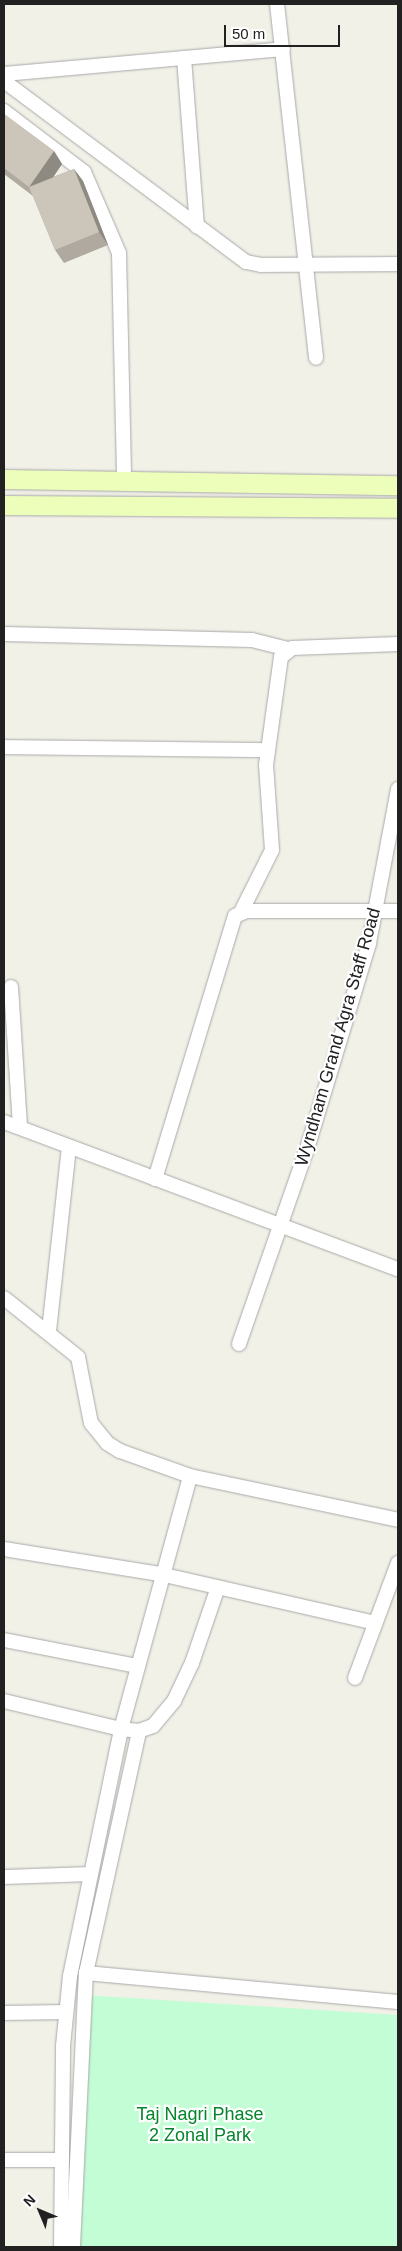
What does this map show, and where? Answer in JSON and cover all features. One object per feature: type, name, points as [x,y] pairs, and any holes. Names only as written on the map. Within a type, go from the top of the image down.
[{"type":"street","points":[[277,4],[316,358]]},
{"type":"street","points":[[4,74],[283,49]]},
{"type":"street","points":[[184,58],[197,227]]},
{"type":"street","points":[[4,81],[246,262],[306,265],[398,264]]},
{"type":"street","points":[[4,111],[84,172],[119,253],[124,481]]},
{"type":"street","points":[[4,479],[398,485]]},
{"type":"street","points":[[4,504],[398,508]]},
{"type":"street","points":[[4,634],[252,640],[287,650],[398,644]]},
{"type":"street","points":[[155,1179],[231,922],[240,912],[272,850],[268,750],[281,657],[287,650]]},
{"type":"street","points":[[4,747],[268,750]]},
{"type":"street","name":"Wyndham Grand Agra Staff Road","points":[[239,1344],[282,1224],[376,910],[398,789]]},
{"type":"street","points":[[240,912],[398,910]]},
{"type":"street","points":[[11,987],[20,1127]]},
{"type":"street","points":[[4,1122],[282,1224],[398,1269]]},
{"type":"street","points":[[49,1331],[69,1147]]},
{"type":"street","points":[[4,1298],[49,1331],[78,1357],[89,1416],[107,1443],[190,1476],[398,1520]]},
{"type":"street","points":[[61,2247],[66,2012],[120,1728],[160,1574],[190,1476]]},
{"type":"street","points":[[4,1549],[160,1574],[376,1623]]},
{"type":"street","points":[[355,1678],[398,1562]]},
{"type":"street","points":[[4,1700],[139,1732],[153,1726],[174,1701],[192,1663],[218,1587]]},
{"type":"street","points":[[4,1640],[136,1666]]},
{"type":"street","points":[[73,2247],[86,1973],[139,1732]]},
{"type":"street","points":[[4,1876],[91,1874]]},
{"type":"street","points":[[86,1973],[398,2002]]},
{"type":"street","points":[[4,2013],[66,2012]]},
{"type":"street","points":[[4,2160],[62,2160]]},
{"type":"green space","name":"Taj Nagri Phase 2 Zonal Park","points":[[84,1995],[398,2015],[398,2247],[67,2247]]},
{"type":"building","points":[[4,114],[54,151],[29,187],[4,168]]},
{"type":"building","points":[[74,169],[99,232],[55,250],[29,187]]}]
